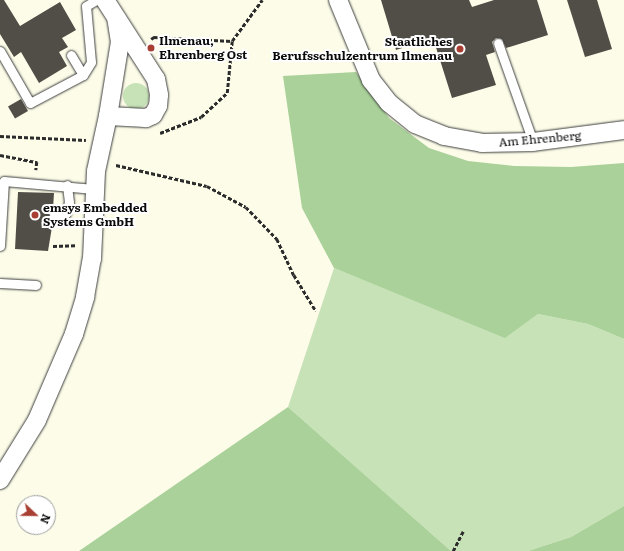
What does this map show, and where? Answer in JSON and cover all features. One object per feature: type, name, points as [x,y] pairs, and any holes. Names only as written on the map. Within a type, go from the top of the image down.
[{"type":"street","points":[[105,0],[156,79],[159,95],[158,106],[153,115],[133,119],[108,116]]},
{"type":"street","name":"Am Ehrenberg","points":[[338,0],[371,80],[389,103],[415,124],[444,136],[482,143],[533,142],[624,130]]},
{"type":"street","points":[[0,480],[37,420],[74,334],[85,297],[92,259],[94,189],[120,42],[116,18]]},
{"type":"lane","points":[[0,51],[30,103],[83,75],[91,62],[86,6],[96,0]]},
{"type":"lane","points":[[498,43],[533,142]]},
{"type":"lane","points":[[71,55],[83,75]]},
{"type":"lane","points":[[0,246],[4,181],[68,185],[94,189]]},
{"type":"lane","points":[[54,215],[66,213],[69,202],[68,185]]},
{"type":"lane","points":[[0,283],[36,285]]},
{"type":"path","points":[[133,119],[148,132],[161,133],[201,117],[227,93],[232,41],[262,0]]},
{"type":"path","points":[[136,48],[154,36],[232,41]]},
{"type":"path","points":[[0,136],[102,141]]},
{"type":"path","points":[[0,155],[37,162],[35,183]]},
{"type":"path","points":[[98,161],[207,186],[246,207],[277,239],[294,275],[316,311]]},
{"type":"path","points":[[453,551],[463,531]]},
{"type":"green space","points":[[356,72],[389,118],[429,148],[468,161],[514,166],[571,167],[624,163],[624,339],[588,324],[538,314],[505,338],[334,268],[302,208],[283,76]]},
{"type":"green space","points":[[136,83],[145,87],[149,96],[145,105],[136,109],[127,105],[123,96],[127,87]]},
{"type":"green space","points":[[334,268],[505,337],[538,314],[588,324],[624,339],[624,506],[571,537],[528,551],[451,551],[288,407]]},
{"type":"green space","points":[[288,407],[451,551],[79,551]]},
{"type":"green space","points":[[624,506],[624,551],[528,551],[571,537]]},
{"type":"building","points":[[0,0],[4,0],[20,26],[60,2],[76,30],[62,38],[68,47],[59,52],[67,66],[39,83],[21,52],[14,57],[0,34]]},
{"type":"building","name":"Staatliches Berufsschulzentrum Ilmenau","points":[[381,0],[469,0],[472,7],[494,0],[537,0],[548,35],[506,48],[502,39],[496,38],[492,42],[495,52],[486,55],[496,85],[452,98],[433,38],[396,50]]},
{"type":"building","points":[[567,0],[597,0],[612,49],[585,57]]},
{"type":"building","points":[[21,99],[28,111],[15,119],[8,106]]},
{"type":"building","name":"emsys Embedded Systems GmbH","points":[[18,192],[54,193],[53,209],[48,213],[53,221],[48,251],[15,249]]},
{"type":"place","name":"Ilmenau, Ehrenberg Ost","points":[[151,48]]},
{"type":"place","name":"Staatliches Berufsschulzentrum Ilmenau","points":[[460,49]]},
{"type":"place","name":"emsys Embedded Systems GmbH","points":[[35,215]]}]
